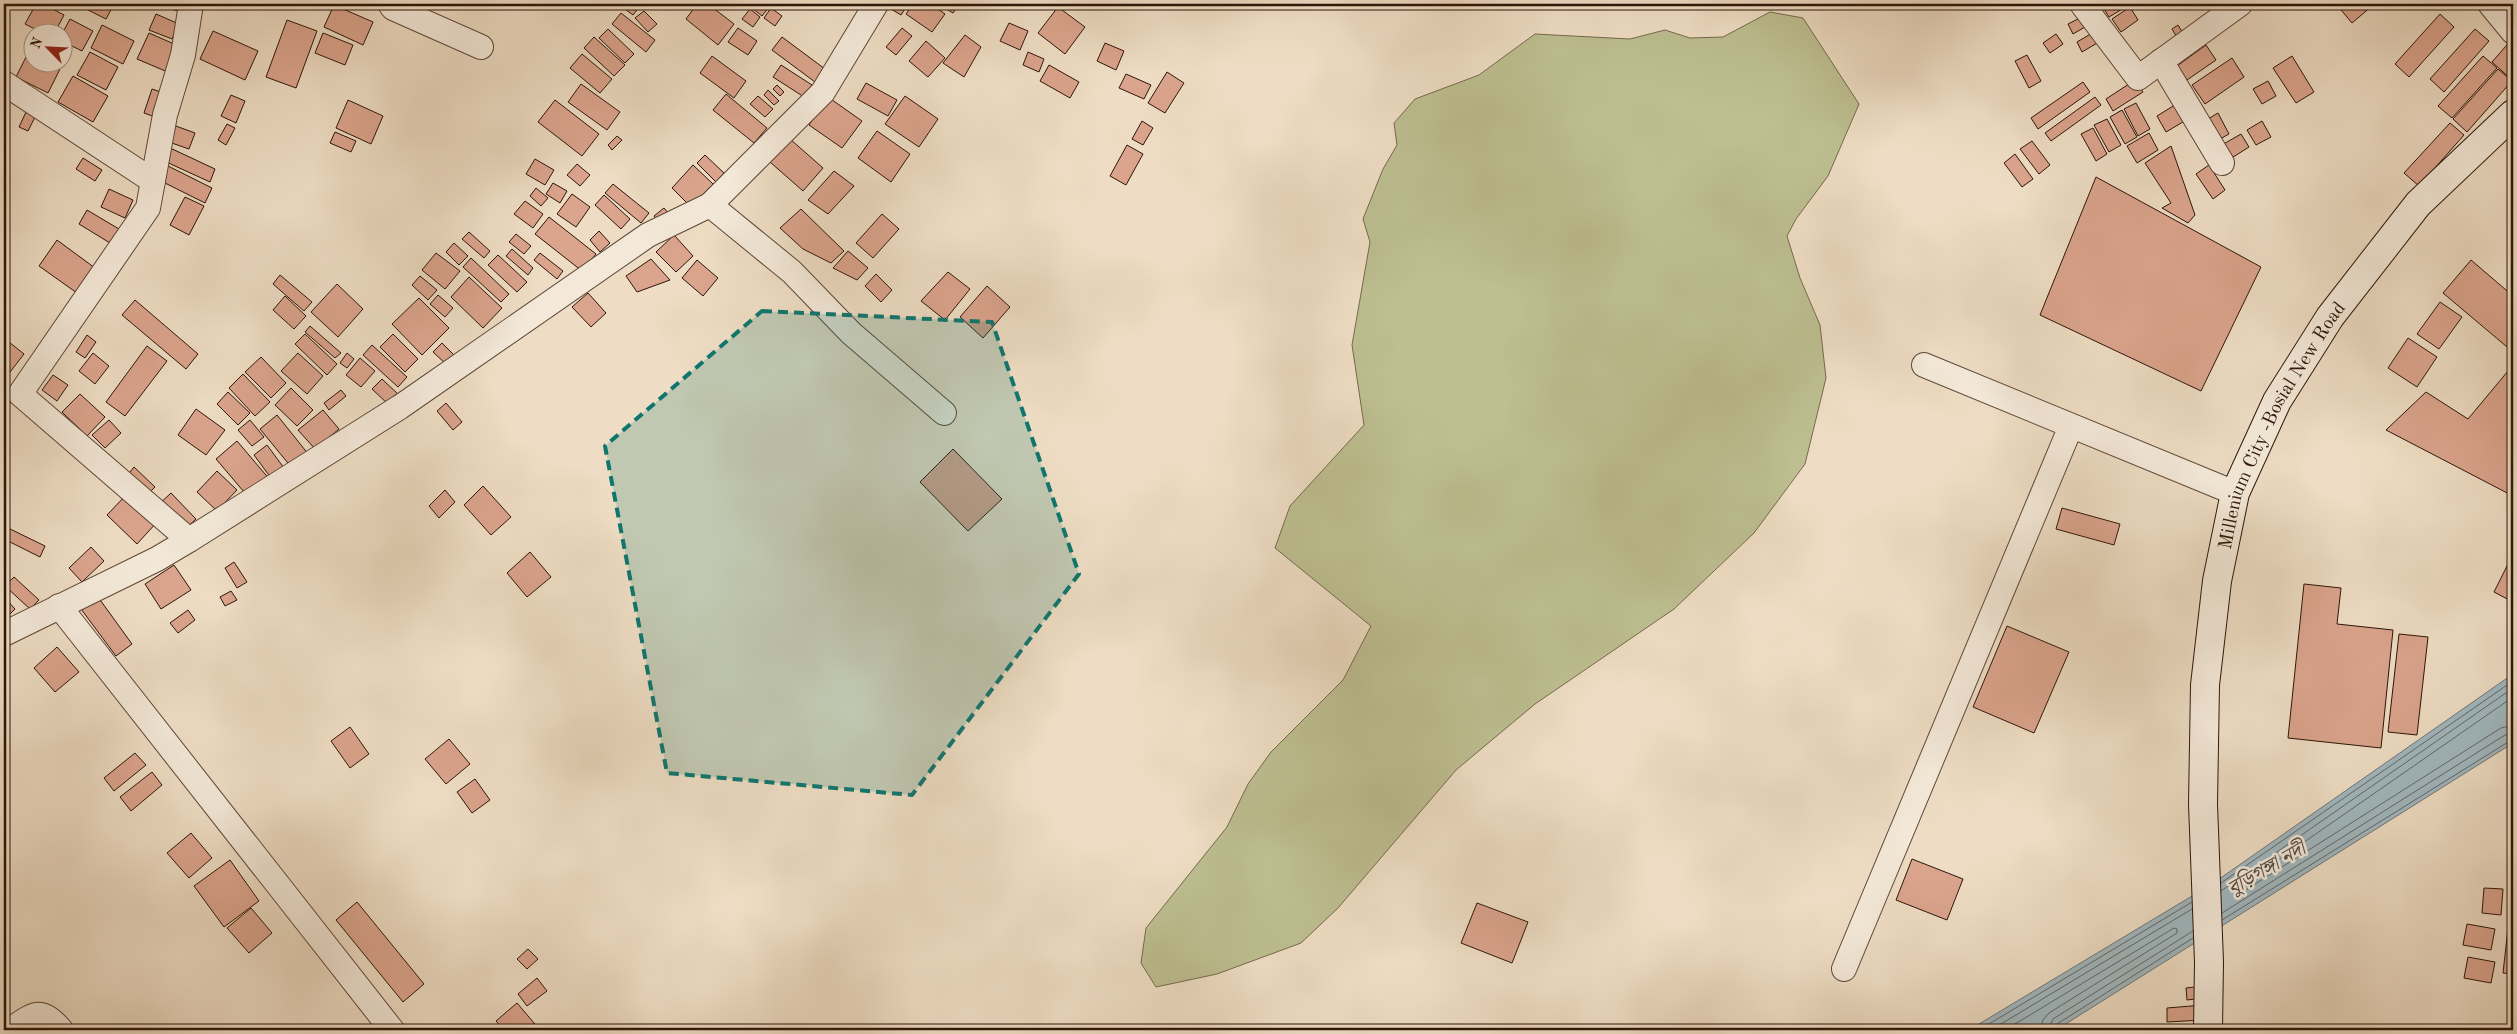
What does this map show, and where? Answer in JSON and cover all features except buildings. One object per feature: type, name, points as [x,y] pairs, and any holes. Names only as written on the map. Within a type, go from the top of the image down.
[{"type":"street","points":[[189,540],[12,387],[148,208],[165,115],[183,55],[191,4]]},
{"type":"street","points":[[390,4],[393,8],[481,47]]},
{"type":"street","points":[[4,634],[156,559],[189,540],[400,407],[648,235],[710,205],[823,92],[876,4]]},
{"type":"street","points":[[2082,4],[2138,78],[2240,4]]},
{"type":"street","points":[[2490,4],[2513,32]]},
{"type":"street","points":[[2162,61],[2222,163]]},
{"type":"street","points":[[4,83],[153,181]]},
{"type":"street","name":"Millenium City -Bosial New Road","points":[[2208,1030],[2208,962],[2203,804],[2205,685],[2217,581],[2235,493],[2277,401],[2330,317],[2418,204],[2513,114]]},
{"type":"street","points":[[710,205],[792,272],[851,333],[944,413]]},
{"type":"street","points":[[1924,365],[2235,493]]},
{"type":"street","points":[[1844,969],[2072,426]]},
{"type":"street","points":[[59,606],[392,1030]]},
{"type":"street","points":[[10,1030],[33,1014],[44,1014],[61,1030]]},
{"type":"highlighted area","points":[[762,311],[992,322],[1079,574],[912,795],[667,773],[605,446]]},
{"type":"green space","points":[[1770,12],[1803,18],[1859,104],[1828,176],[1796,219],[1787,236],[1800,278],[1820,325],[1826,378],[1805,464],[1754,533],[1674,609],[1535,704],[1456,770],[1338,908],[1301,943],[1217,974],[1156,987],[1141,963],[1146,928],[1227,827],[1248,784],[1271,752],[1343,680],[1371,626],[1275,548],[1290,506],[1364,425],[1352,345],[1370,242],[1363,219],[1383,169],[1397,145],[1394,123],[1415,99],[1479,75],[1535,34],[1630,39],[1665,30],[1690,38],[1723,37]]},
{"type":"water","name":"বুড়িগঙ্গা নদী","points":[[2513,674],[2513,743],[2056,1030],[1969,1030],[2212,884]]}]
